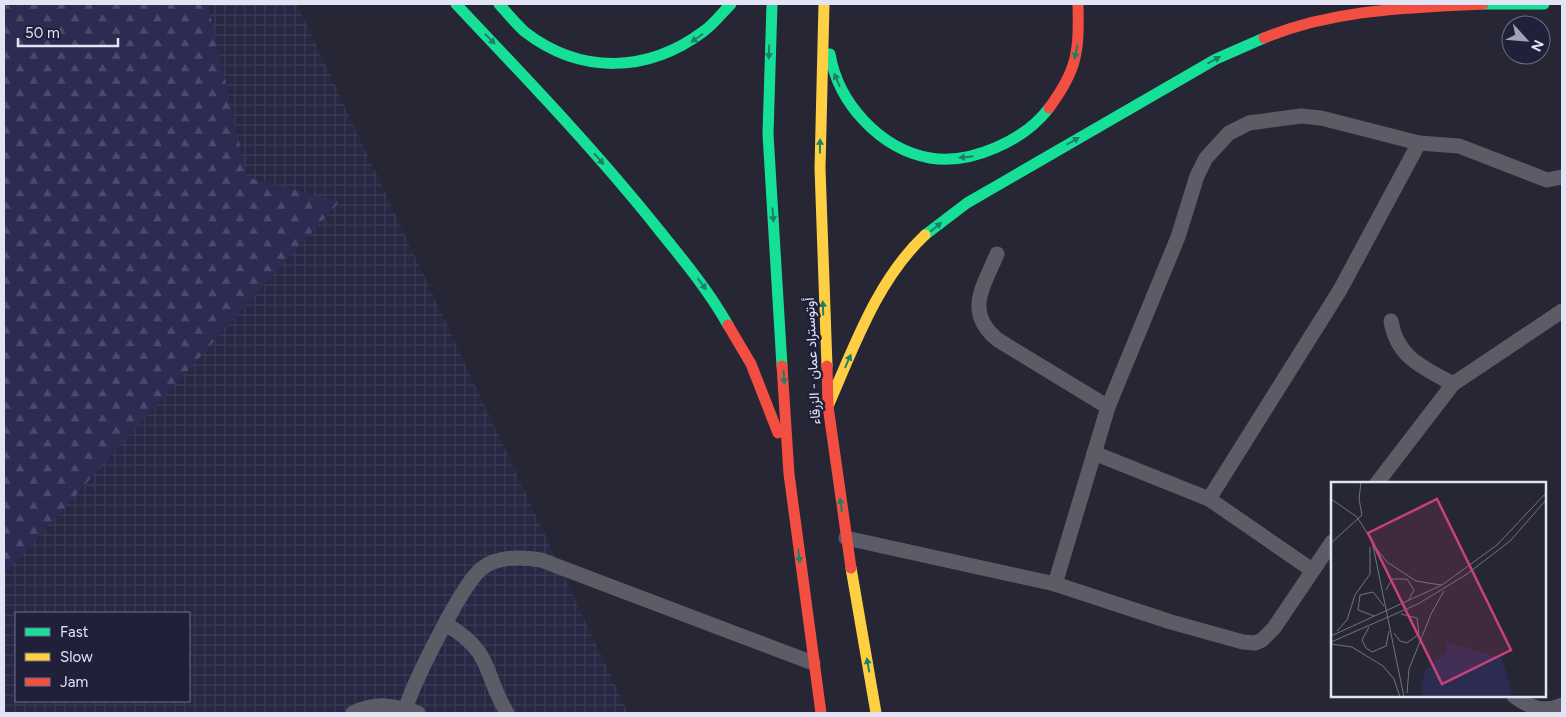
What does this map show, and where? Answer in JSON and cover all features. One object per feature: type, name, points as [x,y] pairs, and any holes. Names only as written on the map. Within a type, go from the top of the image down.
[{"type":"highway","points":[[456,4],[579,136],[629,193],[712,297],[732,330],[758,382],[779,436],[789,474]]},
{"type":"highway","points":[[499,4],[510,19],[529,36],[551,49],[569,57],[609,65],[650,60],[676,51],[704,33],[731,4]]},
{"type":"highway","name":"أوتوستراد عمان - الزرقاء","points":[[772,4],[768,134],[789,474],[821,713]]},
{"type":"highway","points":[[824,4],[835,77],[862,120],[886,142],[901,151],[916,155],[950,158],[983,154],[1001,148],[1022,135],[1045,114],[1063,88],[1075,60],[1080,29],[1078,4]]},
{"type":"highway","name":"أوتوستراد عمان - الزرقاء","points":[[824,4],[820,168],[828,406],[846,538],[876,713]]},
{"type":"highway","points":[[828,406],[887,282],[914,247],[930,231],[967,203],[1216,59],[1256,40],[1306,23],[1350,13],[1394,8],[1483,4],[1544,4]]},
{"type":"street","points":[[1055,584],[1108,407],[1178,237],[1197,176],[1206,158],[1229,133],[1249,124],[1302,116],[1321,118],[1419,143],[1459,146],[1547,180],[1562,177]]},
{"type":"street","points":[[1209,499],[1340,290],[1419,143]]},
{"type":"street","points":[[997,254],[981,292],[978,306],[979,317],[984,329],[998,340],[1108,407]]},
{"type":"street","points":[[1383,481],[1453,384],[1562,311]]},
{"type":"street","points":[[1391,321],[1393,334],[1399,346],[1408,357],[1453,384]]},
{"type":"street","points":[[1094,453],[1209,499],[1312,570]]},
{"type":"street","points":[[846,538],[1055,584],[1225,638],[1255,643],[1267,636],[1274,628],[1331,543]]},
{"type":"street","points":[[352,713],[378,705],[409,712],[446,624],[468,584],[482,568],[500,561],[520,557],[541,560],[813,663]]},
{"type":"street","points":[[446,624],[465,636],[483,655],[507,713]]},
{"type":"street","points":[[1516,697],[1536,708],[1550,710],[1562,705]]},
{"type":"shaded area","points":[[4,4],[297,4],[628,713],[4,713]]},
{"type":"green space","points":[[4,4],[208,4],[247,177],[339,202],[4,575]]},
{"type":"traffic: fast","points":[[456,4],[611,172],[696,276],[728,325]]},
{"type":"traffic: fast","points":[[499,4],[525,32],[546,46],[569,56],[591,62],[614,63],[638,61],[660,55],[683,45],[708,28],[731,4]]},
{"type":"traffic: fast","points":[[772,4],[768,134],[782,366]]},
{"type":"traffic: fast","points":[[1483,4],[1544,4]]},
{"type":"traffic: fast","points":[[925,235],[967,203],[1216,59],[1264,38]]},
{"type":"traffic: fast","points":[[830,54],[842,90],[864,121],[894,145],[930,158],[963,158],[996,148],[1026,130],[1039,120],[1049,108]]},
{"type":"traffic: slow","points":[[824,4],[820,168],[827,366]]},
{"type":"traffic: slow","points":[[828,406],[857,338],[880,293],[893,272],[925,235]]},
{"type":"traffic: slow","points":[[851,568],[876,713]]},
{"type":"traffic: jam","points":[[1049,108],[1066,82],[1075,59],[1078,35],[1078,4]]},
{"type":"traffic: jam","points":[[1264,38],[1291,28],[1344,16],[1399,9],[1483,4]]},
{"type":"traffic: jam","points":[[728,325],[751,364],[778,433]]},
{"type":"traffic: jam","points":[[782,366],[789,474],[821,713]]},
{"type":"traffic: jam","points":[[827,366],[828,406],[851,568]]}]
